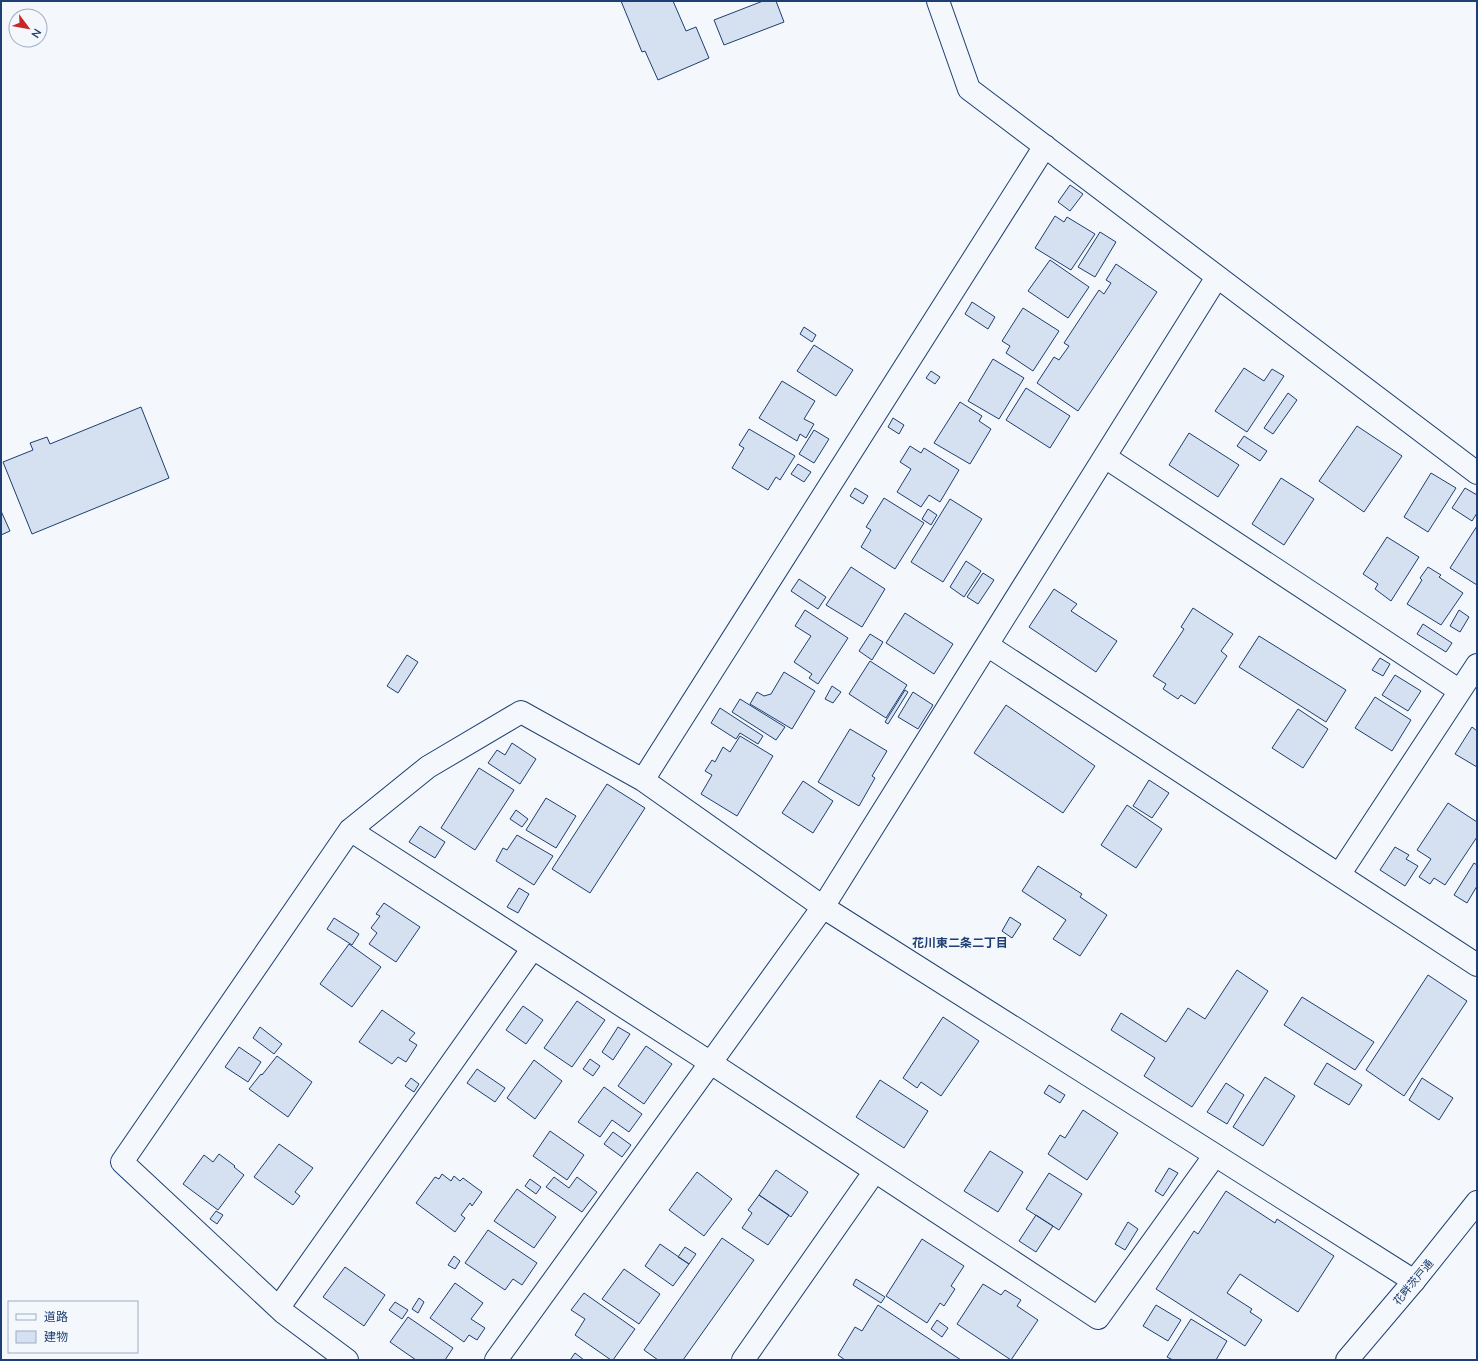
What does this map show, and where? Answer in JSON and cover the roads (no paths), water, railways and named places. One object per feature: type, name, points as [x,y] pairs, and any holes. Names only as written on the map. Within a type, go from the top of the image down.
[{"type":"street","points":[[938,1],[969,89],[1477,473]]},
{"type":"street","points":[[643,780],[1045,146]]},
{"type":"street","points":[[496,1360],[823,907],[1217,277]]},
{"type":"street","points":[[1105,457],[1460,691]]},
{"type":"street","points":[[987,645],[1477,965]]},
{"type":"street","points":[[1339,875],[1477,665]]},
{"type":"street","points":[[347,1360],[279,1307],[122,1162],[350,830],[428,767],[521,712],[643,780],[823,907],[1414,1281]]},
{"type":"street","points":[[350,830],[711,1063],[1098,1318],[1215,1155]]},
{"type":"street","points":[[279,1307],[533,948]]},
{"type":"street","points":[[743,1360],[874,1171]]},
{"type":"street","name":"花畔茨戸通","points":[[1346,1360],[1414,1281],[1477,1202]]},
{"type":"district","name":"花川東二条二丁目","points":[[960,942]]}]
